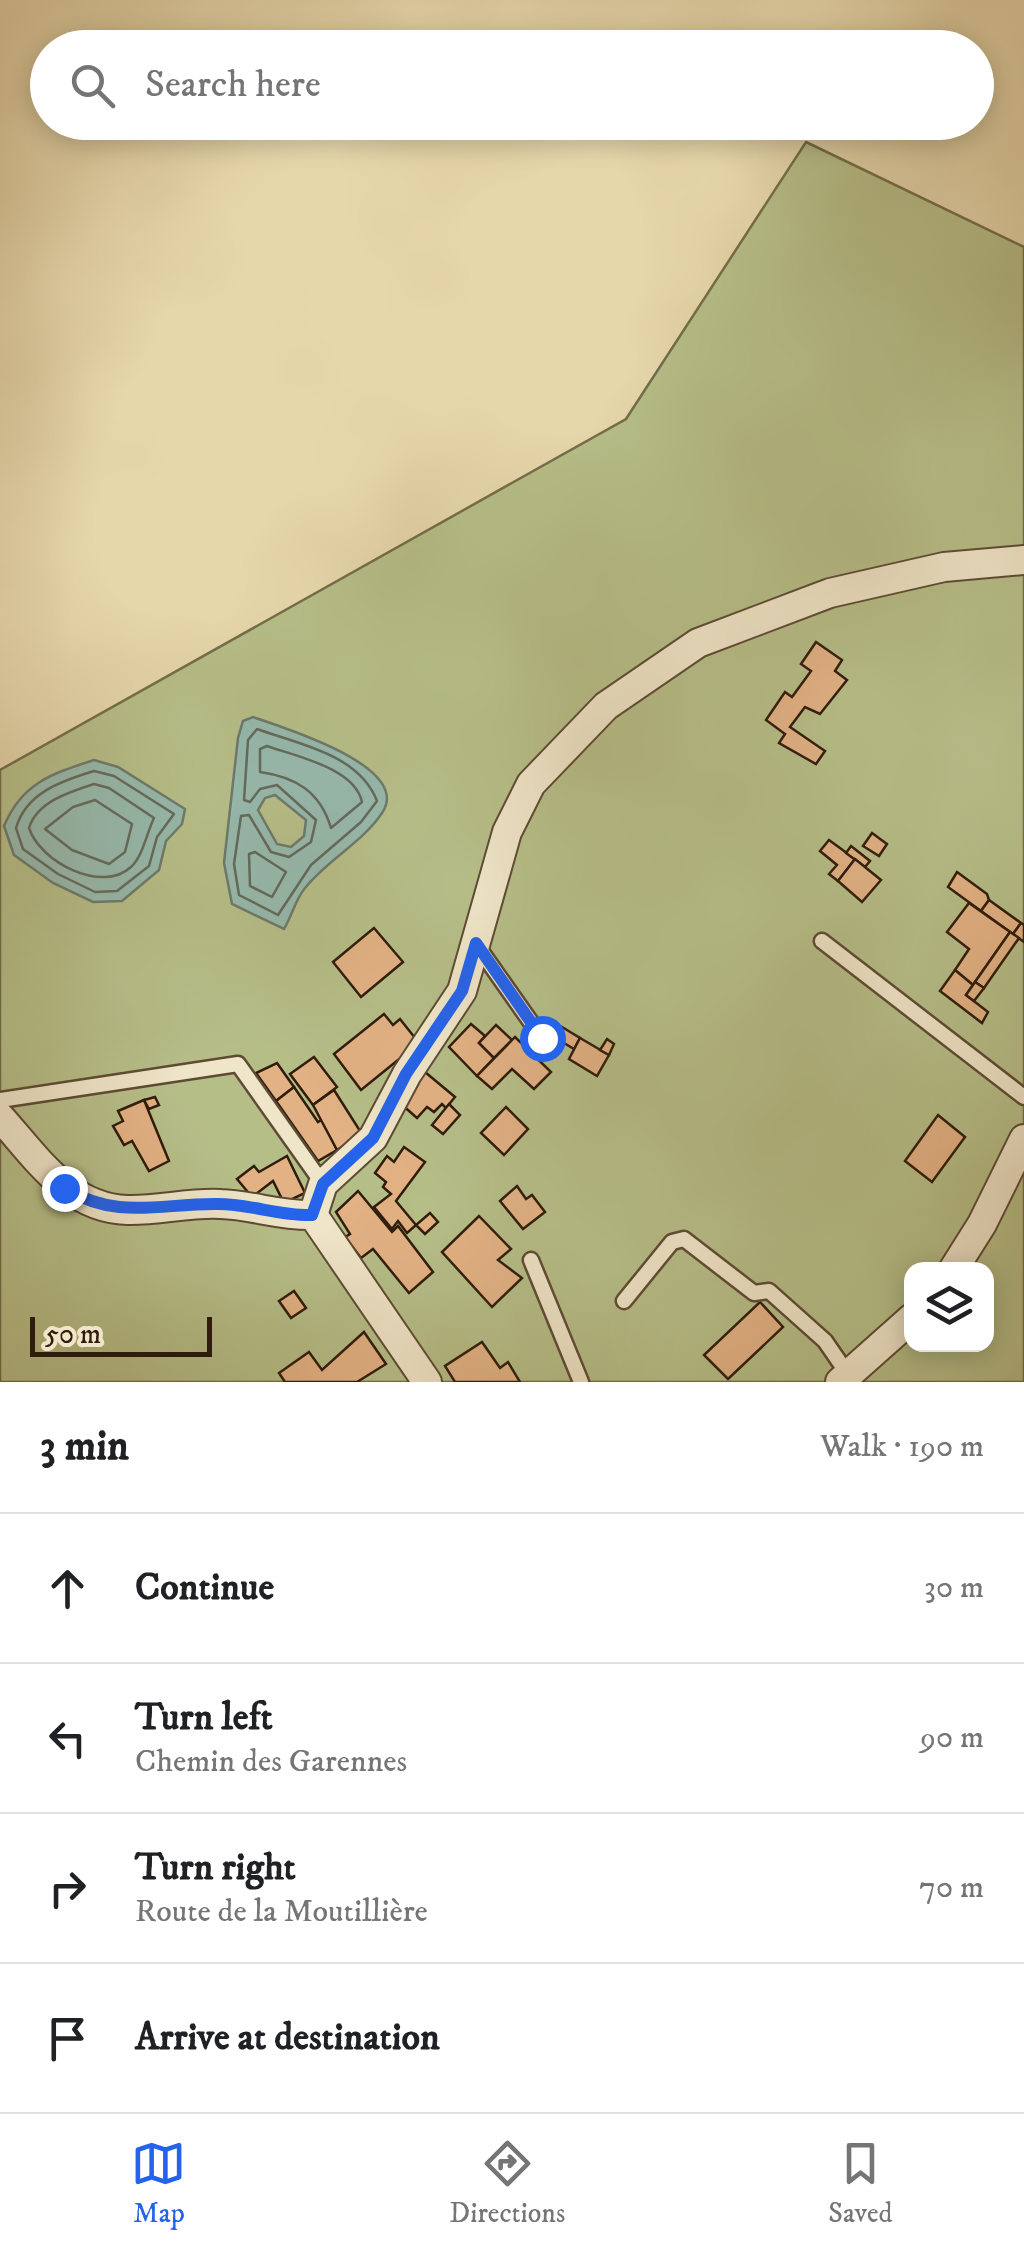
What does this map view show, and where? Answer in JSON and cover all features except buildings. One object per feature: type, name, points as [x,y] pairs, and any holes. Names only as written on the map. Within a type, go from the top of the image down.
[{"type":"street","points":[[312,1215],[323,1184],[373,1138],[406,1074],[462,991],[508,832],[532,784],[606,706],[698,643],[830,593],[944,567],[1024,560]]},
{"type":"street","points":[[0,1117],[64,1188],[91,1204],[126,1210],[222,1204],[279,1216],[312,1215]]},
{"type":"street","points":[[959,1262],[1024,1138]]},
{"type":"street","points":[[312,1215],[427,1382]]},
{"type":"street","points":[[844,1378],[904,1325]]},
{"type":"lane","points":[[822,941],[1024,1097]]},
{"type":"lane","points":[[476,943],[542,1038]]},
{"type":"lane","points":[[0,1100],[238,1064],[323,1184]]},
{"type":"lane","points":[[624,1300],[672,1242],[684,1240],[754,1292],[768,1291],[825,1341],[844,1378]]},
{"type":"lane","points":[[531,1260],[581,1382]]},
{"type":"green space","points":[[806,142],[1024,247],[1024,1382],[0,1382],[0,770],[626,419]]},
{"type":"water","points":[[253,717],[340,751],[379,780],[387,796],[374,824],[305,888],[284,929],[232,904],[224,863],[243,721]],"holes":[[[275,795],[306,820],[304,836],[291,847],[277,844],[258,810],[265,798]]]},
{"type":"water","points":[[94,760],[118,767],[185,809],[182,824],[166,841],[159,870],[122,901],[93,902],[53,883],[14,855],[4,826],[29,790],[64,770]]},
{"type":"route","points":[[64,1188],[91,1204],[126,1210],[222,1204],[279,1216],[312,1215],[323,1184],[373,1138],[406,1074],[462,991],[476,943],[542,1038]]}]
